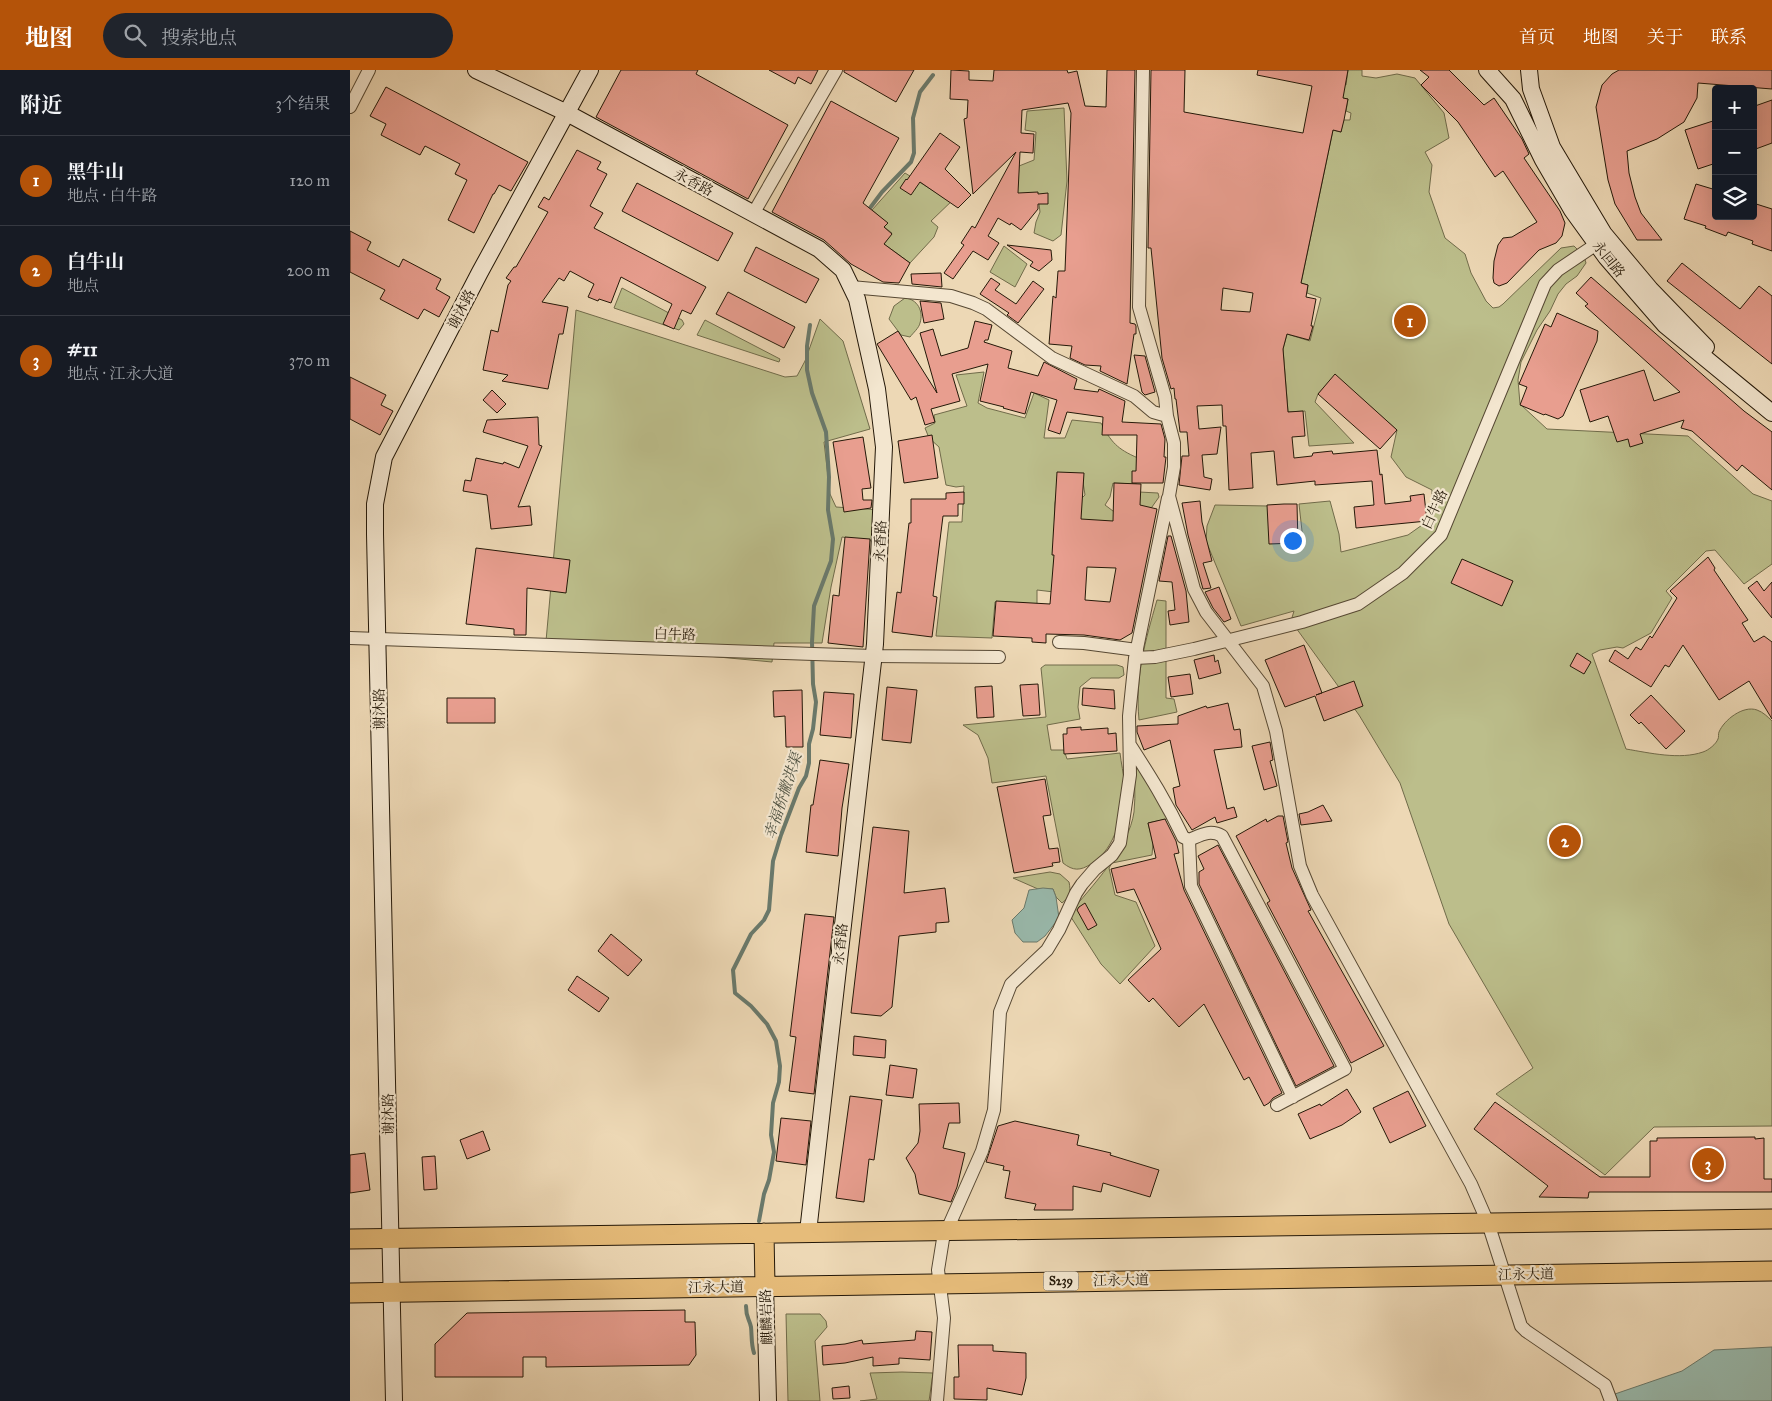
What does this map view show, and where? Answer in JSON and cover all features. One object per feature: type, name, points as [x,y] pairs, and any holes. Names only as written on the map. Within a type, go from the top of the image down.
[{"type":"main road","name":"谢沐路","points":[[394,1401],[375,504],[384,457],[480,272],[590,70]]},
{"type":"main road","name":"永回路","points":[[1487,70],[1512,99],[1572,210],[1701,344],[1772,400]]},
{"type":"main road","points":[[1522,70],[1530,134]]},
{"type":"main road","name":"永回路","points":[[1530,70],[1531,89],[1552,147],[1601,240],[1664,325],[1772,413]]},
{"type":"main road","name":"永香路","points":[[478,71],[567,113],[819,249],[843,270],[857,299],[877,389],[884,447],[873,656],[808,1232]]},
{"type":"main road","points":[[350,1239],[1772,1219]]},
{"type":"main road","name":"麒麟岩路","points":[[764,1233],[768,1401]]},
{"type":"main road","name":"江永大道","points":[[350,1293],[1772,1271]]},
{"type":"street","points":[[350,107],[369,70]]},
{"type":"street","points":[[753,214],[836,70]]},
{"type":"street","points":[[937,1401],[944,1318],[938,1270],[944,1239],[982,1150],[994,1110],[1000,1012],[1011,984],[1047,950],[1082,884],[1095,869],[1112,855],[1120,843],[1130,775],[1129,716],[1136,654],[1174,467],[1174,443],[1167,416],[1165,396],[1139,307],[1143,70]]},
{"type":"street","name":"白牛路","points":[[1059,642],[1084,643],[1155,657],[1302,622],[1358,604],[1403,573],[1441,535],[1545,284],[1558,270],[1601,240]]},
{"type":"street","points":[[851,287],[951,296],[986,308],[1052,358],[1134,396],[1153,412],[1167,416]]},
{"type":"street","points":[[1169,496],[1194,589],[1206,612],[1263,686],[1270,707],[1300,866],[1312,895],[1471,1184],[1488,1223],[1521,1326],[1605,1385],[1611,1401]]},
{"type":"street","name":"白牛路","points":[[350,638],[873,656],[999,657]]},
{"type":"street","points":[[1129,744],[1156,784],[1183,837],[1189,840],[1209,832],[1215,832],[1222,836],[1345,1070],[1277,1105]]},
{"type":"street","points":[[1189,840],[1191,886],[1293,1096]]},
{"type":"green space","points":[[1348,70],[1362,70],[1362,76],[1376,78],[1397,74],[1415,78],[1444,113],[1449,138],[1425,152],[1432,165],[1429,192],[1445,238],[1465,254],[1471,273],[1486,301],[1493,308],[1503,304],[1561,248],[1574,246],[1584,256],[1586,263],[1577,276],[1566,284],[1558,294],[1521,362],[1518,380],[1520,404],[1547,429],[1688,436],[1753,494],[1772,501],[1772,564],[1744,584],[1715,550],[1706,551],[1666,591],[1672,598],[1651,633],[1623,648],[1617,647],[1600,650],[1592,654],[1626,749],[1675,756],[1694,754],[1712,747],[1717,741],[1721,727],[1740,712],[1752,709],[1757,710],[1772,721],[1772,1126],[1654,1127],[1605,1175],[1496,1094],[1533,1068],[1449,924],[1400,783],[1359,715],[1291,621],[1294,611],[1241,626],[1206,541],[1207,526],[1215,505],[1268,506],[1272,541],[1303,540],[1299,504],[1330,501],[1339,534],[1341,552],[1408,535],[1432,518],[1432,490],[1406,477],[1391,457],[1397,430],[1335,375],[1318,394],[1315,402],[1354,443],[1309,446],[1305,411],[1288,412],[1283,349],[1287,334],[1310,341],[1321,298],[1307,293],[1308,285],[1301,283],[1333,130],[1341,132],[1343,120],[1350,120],[1351,113],[1346,111],[1348,99],[1338,97],[1341,84],[1346,85]]},
{"type":"green space","points":[[1064,108],[1067,181],[1061,235],[1053,241],[1034,233],[1040,212],[1038,195],[1017,196],[1019,166],[1034,160],[1036,132],[1025,130],[1027,111]]},
{"type":"green space","points":[[905,173],[937,193],[956,197],[931,221],[938,227],[934,237],[910,263],[884,244],[892,233],[884,227],[887,223],[872,210]]},
{"type":"green space","points":[[1004,246],[1027,264],[1015,287],[990,272]]},
{"type":"green space","points":[[622,288],[682,320],[684,324],[679,330],[614,308]]},
{"type":"green space","points":[[905,298],[916,303],[921,314],[919,325],[910,337],[901,335],[889,319],[894,306]]},
{"type":"green space","points":[[576,310],[785,377],[797,376],[805,361],[820,319],[843,341],[870,429],[824,442],[830,494],[836,507],[881,510],[880,542],[842,537],[831,587],[822,643],[774,643],[772,662],[546,641]]},
{"type":"green space","points":[[705,320],[780,359],[779,362],[697,335]]},
{"type":"green space","points":[[984,372],[978,403],[987,408],[1025,418],[1034,393],[1049,400],[1044,438],[1065,438],[1072,420],[1101,423],[1115,444],[1138,458],[1136,484],[1113,483],[1110,497],[1105,505],[1117,514],[1139,492],[1158,493],[1159,497],[1140,524],[1074,520],[1076,504],[1085,495],[1083,482],[1058,486],[1055,503],[1054,592],[1037,590],[1037,604],[995,602],[992,638],[936,636],[949,522],[962,522],[964,486],[946,485],[939,447],[929,438],[925,428],[935,423],[934,415],[967,406],[956,375]]},
{"type":"green space","points":[[1157,600],[1166,601],[1166,698],[1174,699],[1177,712],[1139,720],[1138,689],[1142,659]]},
{"type":"green space","points":[[1045,665],[1117,665],[1123,667],[1124,675],[1119,678],[1091,678],[1080,687],[1078,707],[1080,719],[1047,725],[1051,750],[1064,750],[1067,759],[1120,753],[1124,784],[1117,828],[1113,839],[1100,857],[1080,869],[1070,868],[1063,863],[1046,776],[992,783],[988,758],[978,735],[963,725],[1046,717],[1041,668]]},
{"type":"green space","points":[[1134,758],[1171,818],[1148,823],[1153,843],[1152,855],[1112,863],[1109,868],[1115,895],[1136,902],[1155,946],[1120,984],[1101,964],[1069,914],[1108,866],[1131,826],[1135,805]]},
{"type":"green space","points":[[1050,872],[1060,874],[1069,882],[1069,894],[1062,903],[1056,897],[1053,889],[1038,889],[1013,878]]},
{"type":"green space","points":[[786,1314],[820,1314],[826,1321],[827,1327],[815,1341],[820,1401],[788,1401]]},
{"type":"green space","points":[[870,1373],[933,1373],[929,1401],[860,1401],[877,1399]]},
{"type":"shaded area","points":[[1053,889],[1059,918],[1045,936],[1037,942],[1023,942],[1015,933],[1012,920],[1024,908],[1029,890]]},
{"type":"shaded area","points":[[1772,1347],[1772,1401],[1613,1401],[1612,1395],[1682,1371],[1714,1350]]},
{"type":"building","points":[[621,70],[698,70],[696,74],[788,125],[748,199],[596,117]]},
{"type":"building","points":[[769,70],[818,70],[811,84],[798,77],[795,84]]},
{"type":"building","points":[[844,70],[914,70],[896,102],[844,72]]},
{"type":"building","points":[[951,70],[969,71],[969,80],[993,81],[994,70],[1067,70],[1068,73],[1077,71],[1085,106],[1106,107],[1107,70],[1135,70],[1130,323],[1135,324],[1136,334],[1134,334],[1127,384],[1100,371],[1101,366],[1085,365],[1070,358],[1072,346],[1049,344],[1053,296],[1056,298],[1058,271],[1065,271],[1071,113],[1068,103],[1022,110],[1021,133],[1034,134],[1033,153],[1020,152],[1018,193],[1048,193],[1048,204],[1038,204],[1038,209],[1021,230],[1011,223],[1010,225],[998,218],[988,236],[999,243],[988,260],[973,251],[953,279],[944,273],[964,245],[961,243],[972,226],[975,228],[1016,152],[973,194],[964,119],[967,118],[968,100],[950,99]]},
{"type":"building","points":[[1151,70],[1185,70],[1184,112],[1303,133],[1312,86],[1257,75],[1258,70],[1348,70],[1343,98],[1348,99],[1344,120],[1341,132],[1333,130],[1301,283],[1308,285],[1306,297],[1316,299],[1311,326],[1313,326],[1309,340],[1287,334],[1283,349],[1288,412],[1303,411],[1305,436],[1292,437],[1294,458],[1332,451],[1333,454],[1377,450],[1385,504],[1411,501],[1410,496],[1424,494],[1427,521],[1356,528],[1354,507],[1374,505],[1372,481],[1315,485],[1315,481],[1277,485],[1274,451],[1251,453],[1253,488],[1229,490],[1226,426],[1223,426],[1222,405],[1197,406],[1199,429],[1221,427],[1217,454],[1202,455],[1204,477],[1212,479],[1210,490],[1179,485],[1182,456],[1189,456],[1187,432],[1180,432],[1174,388],[1171,389],[1162,358],[1151,248],[1148,248]],"holes":[[[1223,288],[1253,293],[1250,312],[1221,310]]]},
{"type":"building","points":[[1420,70],[1449,70],[1484,105],[1494,98],[1522,139],[1529,154],[1524,158],[1560,211],[1565,223],[1562,236],[1556,243],[1539,250],[1507,283],[1499,286],[1494,283],[1494,261],[1498,245],[1503,238],[1512,237],[1537,222],[1503,171],[1495,177],[1458,122],[1421,85],[1429,77]]},
{"type":"building","points":[[1619,70],[1772,70],[1772,89],[1757,88],[1757,85],[1698,83],[1697,98],[1684,122],[1657,139],[1627,151],[1629,173],[1641,213],[1662,240],[1637,240],[1615,204],[1608,180],[1596,107],[1602,85],[1612,74]]},
{"type":"building","points":[[386,87],[528,162],[511,191],[499,185],[474,233],[448,220],[467,180],[455,174],[460,164],[425,146],[420,155],[381,135],[386,124],[370,116]]},
{"type":"building","points":[[1772,100],[1772,143],[1757,149],[1757,130],[1757,105]]},
{"type":"building","points":[[831,101],[899,138],[863,203],[888,223],[884,227],[892,234],[884,244],[910,263],[899,283],[883,282],[851,264],[824,240],[772,212]]},
{"type":"building","points":[[1712,121],[1712,164],[1698,169],[1685,130]]},
{"type":"building","points":[[940,133],[960,147],[945,169],[971,195],[958,208],[920,182],[911,195],[900,188]]},
{"type":"building","points":[[577,150],[601,162],[597,169],[607,174],[590,206],[603,213],[594,228],[706,287],[691,314],[682,310],[674,329],[663,324],[672,304],[621,277],[611,303],[599,299],[598,301],[588,297],[594,284],[570,271],[564,281],[559,278],[542,302],[568,307],[563,334],[559,334],[548,389],[502,381],[508,375],[483,370],[491,330],[498,332],[508,285],[511,281],[506,278],[516,267],[548,212],[538,207],[544,197],[549,200]]},
{"type":"building","points":[[637,183],[733,233],[718,261],[622,211]]},
{"type":"building","points":[[1696,184],[1712,189],[1712,220],[1757,220],[1757,204],[1772,209],[1772,251],[1752,244],[1753,241],[1728,232],[1726,236],[1705,228],[1706,226],[1684,219]]},
{"type":"building","points":[[350,231],[371,242],[367,250],[399,267],[403,259],[441,279],[436,289],[450,297],[439,317],[424,309],[418,319],[380,299],[385,290],[350,272]]},
{"type":"building","points":[[1007,245],[1051,250],[1052,260],[1039,271],[1030,266],[1033,262]]},
{"type":"building","points":[[756,247],[819,279],[806,303],[744,271]]},
{"type":"building","points":[[1682,263],[1740,309],[1759,286],[1772,296],[1772,364],[1667,281]]},
{"type":"building","points":[[941,273],[942,287],[912,284],[911,274]]},
{"type":"building","points":[[1591,277],[1744,411],[1772,432],[1772,490],[1742,465],[1737,471],[1692,431],[1681,428],[1684,420],[1640,434],[1643,443],[1630,447],[1628,439],[1617,442],[1608,416],[1590,422],[1580,390],[1644,370],[1654,401],[1680,392],[1585,306],[1588,304],[1576,293]]},
{"type":"building","points":[[991,278],[1000,284],[995,290],[1016,304],[1033,281],[1044,289],[1018,323],[1007,315],[1009,313],[980,294]]},
{"type":"building","points":[[728,292],[795,327],[784,348],[716,314]]},
{"type":"building","points":[[920,301],[941,303],[944,319],[924,323]]},
{"type":"building","points":[[1557,313],[1598,331],[1597,341],[1563,416],[1558,419],[1520,405],[1527,387],[1519,384],[1545,324],[1551,327]]},
{"type":"building","points":[[975,321],[992,325],[988,340],[984,342],[1012,351],[1008,368],[1038,376],[1044,362],[1077,379],[1074,389],[1098,392],[1099,389],[1125,401],[1122,422],[1161,424],[1165,439],[1164,457],[1166,457],[1163,483],[1132,483],[1132,471],[1136,471],[1137,435],[1102,435],[1103,417],[1067,412],[1060,434],[1048,430],[1057,400],[1031,392],[1025,414],[980,401],[988,364],[952,374],[960,401],[931,409],[935,422],[925,425],[916,397],[911,400],[877,344],[898,331],[937,393],[920,333],[933,329],[941,356],[968,348]]},
{"type":"building","points":[[1134,355],[1145,356],[1155,392],[1145,395],[1142,392]]},
{"type":"building","points":[[1335,374],[1397,430],[1380,449],[1318,394]]},
{"type":"building","points":[[350,377],[386,395],[381,405],[393,411],[380,435],[350,419]]},
{"type":"building","points":[[492,390],[506,404],[497,413],[483,400]]},
{"type":"building","points":[[538,417],[539,445],[542,446],[518,507],[530,506],[532,525],[491,529],[487,495],[463,491],[465,480],[471,481],[476,458],[503,464],[504,462],[519,468],[528,446],[483,432],[487,420]]},
{"type":"building","points":[[932,435],[938,478],[904,483],[898,441]]},
{"type":"building","points":[[863,437],[871,488],[862,489],[863,500],[872,500],[871,508],[844,512],[833,442]]},
{"type":"building","points":[[1057,472],[1084,473],[1081,519],[1113,521],[1114,483],[1141,484],[1140,505],[1157,509],[1132,633],[1120,640],[1084,635],[1046,634],[1046,643],[1032,642],[1032,638],[993,636],[996,601],[1050,604],[1054,555],[1052,555]],"holes":[[[1087,567],[1116,568],[1110,602],[1085,600]]]},
{"type":"building","points":[[964,492],[964,504],[958,504],[958,516],[943,516],[933,596],[937,597],[932,637],[892,632],[897,592],[901,593],[909,523],[911,523],[911,499],[946,499],[946,493]]},
{"type":"building","points":[[1200,501],[1202,522],[1212,561],[1203,563],[1211,588],[1203,589],[1188,535],[1182,503]]},
{"type":"building","points":[[1297,504],[1298,543],[1269,544],[1267,505]]},
{"type":"building","points":[[1168,536],[1171,536],[1186,591],[1189,622],[1170,625],[1168,611],[1175,610],[1172,582],[1159,581]]},
{"type":"building","points":[[845,537],[870,539],[863,647],[828,643],[833,595],[839,596]]},
{"type":"building","points":[[476,548],[570,560],[566,593],[527,588],[526,635],[514,635],[514,629],[466,624]]},
{"type":"building","points":[[1708,557],[1715,568],[1714,570],[1748,620],[1742,623],[1754,642],[1764,636],[1772,642],[1772,719],[1749,681],[1719,700],[1683,645],[1669,667],[1665,665],[1651,687],[1609,661],[1615,650],[1628,659],[1636,647],[1641,650],[1650,636],[1652,638],[1677,598],[1670,591]]},
{"type":"building","points":[[1462,559],[1513,581],[1502,606],[1451,583]]},
{"type":"building","points":[[1757,581],[1764,591],[1772,582],[1772,618],[1748,588]]},
{"type":"building","points":[[1219,587],[1231,619],[1224,622],[1213,608],[1205,592]]},
{"type":"building","points":[[1304,645],[1322,693],[1354,681],[1363,706],[1324,721],[1315,696],[1285,707],[1265,660]]},
{"type":"building","points":[[1577,653],[1591,662],[1584,674],[1570,666]]},
{"type":"building","points":[[1214,655],[1215,662],[1218,660],[1221,673],[1199,679],[1194,660]]},
{"type":"building","points":[[1190,674],[1193,694],[1171,697],[1168,677]]},
{"type":"building","points":[[1038,684],[1040,715],[1023,716],[1020,685]]},
{"type":"building","points":[[992,686],[994,717],[977,718],[975,687]]},
{"type":"building","points":[[887,687],[917,690],[911,743],[882,740]]},
{"type":"building","points":[[1083,688],[1114,690],[1115,709],[1082,705]]},
{"type":"building","points":[[802,690],[803,747],[786,747],[785,716],[774,717],[773,691]]},
{"type":"building","points":[[824,692],[854,694],[851,738],[820,735]]},
{"type":"building","points":[[1651,695],[1685,731],[1666,749],[1641,722],[1639,724],[1630,715]]},
{"type":"building","points":[[447,698],[495,698],[495,723],[447,723]]},
{"type":"building","points":[[1228,703],[1234,730],[1240,729],[1242,747],[1214,750],[1227,809],[1234,807],[1237,817],[1217,823],[1215,817],[1192,830],[1176,805],[1173,788],[1180,786],[1170,740],[1144,750],[1137,732],[1137,726],[1178,724],[1178,716],[1206,706],[1207,708]]},
{"type":"building","points":[[1081,727],[1081,730],[1108,728],[1108,734],[1116,733],[1117,751],[1064,754],[1063,734],[1067,734],[1067,728]]},
{"type":"building","points":[[1270,742],[1273,760],[1270,761],[1277,786],[1264,790],[1252,746]]},
{"type":"building","points":[[820,760],[849,764],[842,808],[838,856],[806,852],[811,805],[813,805]]},
{"type":"building","points":[[1045,779],[1051,815],[1043,816],[1049,849],[1058,848],[1060,862],[1052,863],[1053,866],[1014,873],[997,787]]},
{"type":"building","points":[[1323,805],[1332,821],[1301,825],[1299,814]]},
{"type":"building","points":[[1278,816],[1283,816],[1288,842],[1286,843],[1292,868],[1311,910],[1308,911],[1384,1046],[1351,1063],[1267,903],[1270,901],[1236,836],[1266,819],[1267,822]]},
{"type":"building","points":[[1165,819],[1176,841],[1179,853],[1174,854],[1184,890],[1282,1093],[1264,1106],[1249,1077],[1244,1080],[1204,1004],[1179,1027],[1153,998],[1149,1002],[1128,980],[1161,949],[1134,889],[1117,893],[1111,869],[1156,858],[1148,823]]},
{"type":"building","points":[[873,827],[909,831],[904,893],[945,888],[949,922],[936,923],[936,932],[899,936],[892,1007],[881,1016],[851,1013]]},
{"type":"building","points":[[1555,843],[1573,844],[1573,855],[1555,855]]},
{"type":"building","points":[[1218,845],[1334,1066],[1296,1086],[1199,884],[1199,872],[1204,869],[1198,856]]},
{"type":"building","points":[[1085,903],[1097,925],[1088,930],[1077,910]]},
{"type":"building","points":[[805,914],[834,917],[814,1094],[789,1091],[796,1037],[790,1036]]},
{"type":"building","points":[[611,934],[642,960],[628,976],[598,951]]},
{"type":"building","points":[[577,976],[609,998],[599,1012],[568,990]]},
{"type":"building","points":[[854,1036],[886,1040],[885,1058],[853,1055]]},
{"type":"building","points":[[890,1065],[917,1069],[913,1098],[886,1095]]},
{"type":"building","points":[[1347,1089],[1361,1112],[1342,1125],[1310,1139],[1298,1114],[1320,1104],[1321,1106]]},
{"type":"building","points":[[1408,1091],[1426,1126],[1390,1143],[1373,1108]]},
{"type":"building","points":[[850,1096],[882,1100],[874,1160],[869,1159],[864,1202],[836,1198]]},
{"type":"building","points":[[1495,1102],[1600,1177],[1650,1177],[1650,1141],[1657,1141],[1657,1138],[1764,1138],[1764,1179],[1772,1179],[1772,1192],[1589,1192],[1588,1198],[1539,1197],[1548,1186],[1474,1129]]},
{"type":"building","points":[[959,1103],[960,1123],[949,1123],[943,1148],[965,1153],[957,1187],[951,1202],[919,1194],[915,1174],[906,1158],[918,1143],[920,1131],[919,1104]]},
{"type":"building","points":[[781,1118],[811,1121],[806,1165],[776,1161]]},
{"type":"building","points":[[1015,1121],[1079,1135],[1077,1145],[1111,1153],[1110,1155],[1159,1170],[1150,1197],[1103,1183],[1101,1192],[1073,1186],[1073,1210],[1034,1210],[1036,1204],[1005,1198],[1010,1171],[1003,1170],[1004,1166],[986,1162],[998,1126]]},
{"type":"building","points":[[483,1131],[490,1150],[467,1159],[460,1140]]},
{"type":"building","points":[[365,1153],[370,1190],[350,1193],[350,1155]]},
{"type":"building","points":[[435,1156],[437,1189],[424,1190],[422,1157]]},
{"type":"building","points":[[685,1310],[685,1322],[695,1322],[696,1355],[689,1365],[546,1367],[546,1357],[523,1357],[523,1377],[435,1377],[435,1344],[467,1313]]},
{"type":"building","points":[[916,1331],[932,1332],[930,1360],[899,1358],[899,1364],[873,1366],[873,1357],[845,1363],[823,1365],[822,1346],[862,1340],[863,1344],[915,1340]]},
{"type":"building","points":[[958,1345],[993,1345],[993,1351],[1026,1353],[1026,1378],[1022,1395],[987,1388],[987,1400],[954,1399],[954,1377],[959,1377]]},
{"type":"building","points":[[849,1386],[850,1398],[833,1399],[832,1388]]},
{"type":"waterway","name":"幸福桥撇洪渠","points":[[867,212],[882,192],[911,162],[914,153],[913,118],[920,92],[933,75]]},
{"type":"waterway","name":"幸福桥撇洪渠","points":[[759,1221],[774,1152],[771,1135],[773,1103],[779,1082],[780,1066],[776,1041],[767,1024],[751,1006],[735,993],[733,970],[751,934],[764,920],[769,910],[773,861],[799,788],[806,776],[809,763],[809,744],[816,702],[813,684],[812,642],[814,606],[831,561],[833,539],[828,510],[829,477],[826,432],[812,393],[807,370],[807,346],[810,325]]},
{"type":"waterway","name":"幸福桥撇洪渠","points":[[746,1306],[754,1353]]},
{"type":"place","name":"黑牛山","points":[[1410,321]]},
{"type":"place","name":"白牛山","points":[[1565,841]]},
{"type":"place","name":"#11","points":[[1708,1164]]}]
